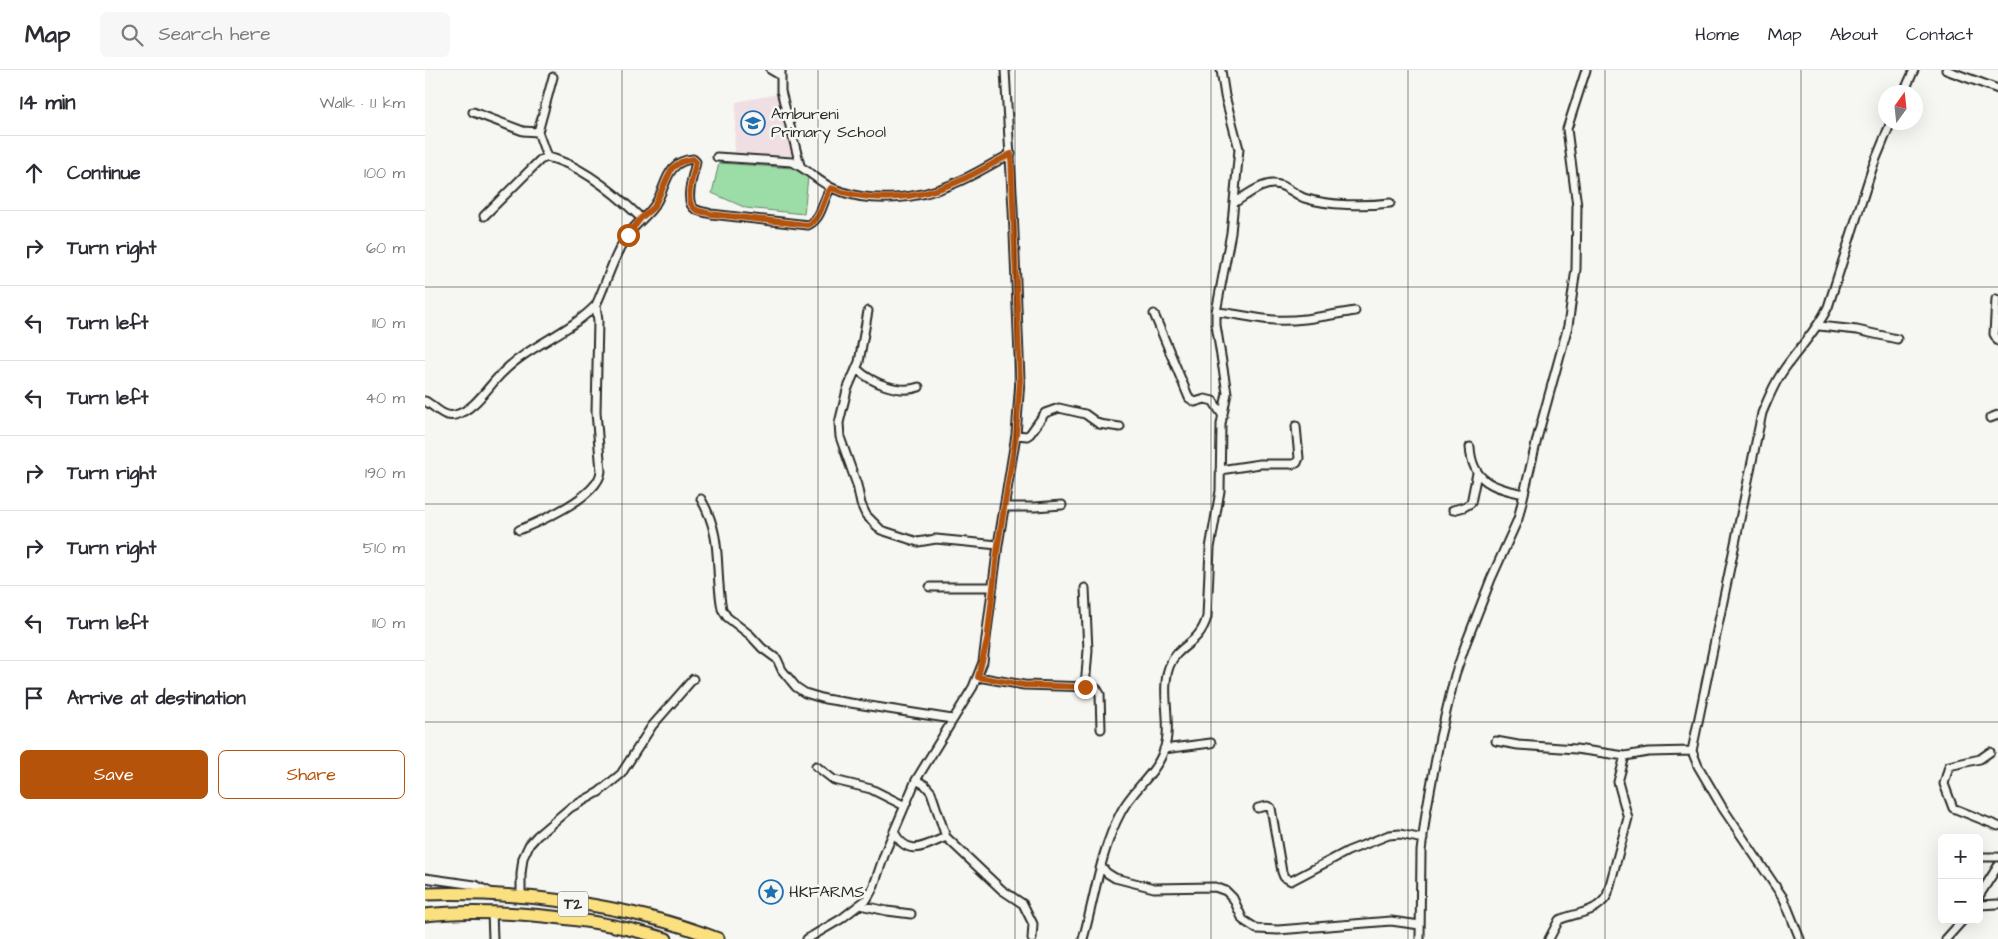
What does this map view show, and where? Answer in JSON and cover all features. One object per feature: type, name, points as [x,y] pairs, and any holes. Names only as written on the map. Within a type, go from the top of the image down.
[{"type":"highway","name":"T2","points":[[425,894],[497,896],[602,908],[694,930],[717,939]]},
{"type":"highway","name":"T2","points":[[425,914],[492,912],[579,919],[641,931],[666,939]]},
{"type":"street","points":[[771,70],[780,72],[781,91],[799,165]]},
{"type":"street","points":[[807,939],[861,905],[873,888],[916,780],[978,677],[987,641],[998,545],[1016,435],[1020,380],[1011,154],[1005,70]]},
{"type":"street","points":[[1083,939],[1101,866],[1120,813],[1159,761],[1165,749],[1169,666],[1178,653],[1198,637],[1205,626],[1207,617],[1210,548],[1218,507],[1221,424],[1227,385],[1216,325],[1216,312],[1231,233],[1239,149],[1225,96],[1221,70]]},
{"type":"street","points":[[1420,939],[1423,838],[1433,770],[1455,675],[1479,608],[1514,532],[1568,326],[1576,269],[1577,206],[1567,130],[1586,70]]},
{"type":"street","points":[[1907,85],[1914,70]]},
{"type":"street","points":[[1947,70],[1998,89]]},
{"type":"street","points":[[547,157],[537,132],[553,77]]},
{"type":"street","points":[[473,112],[523,131],[537,132]]},
{"type":"street","points":[[1800,939],[1784,899],[1722,807],[1698,766],[1692,751],[1762,413],[1769,394],[1781,373],[1819,326],[1837,284],[1873,166],[1888,130]]},
{"type":"street","points":[[717,157],[786,161],[799,165],[831,188],[857,196],[877,198],[922,194],[953,184],[1011,154]]},
{"type":"street","points":[[484,216],[541,160],[547,157],[563,162],[583,172],[641,218]]},
{"type":"street","points":[[425,401],[444,415],[459,414],[472,406],[504,370],[539,345],[581,320],[596,306],[621,246],[641,218],[657,203],[666,178],[672,168],[686,159],[693,159],[696,162],[689,197],[690,204],[695,210],[711,214],[808,225],[815,222],[826,195],[831,188]]},
{"type":"street","points":[[1234,203],[1262,187],[1276,184],[1304,197],[1331,203],[1375,205],[1390,203]]},
{"type":"street","points":[[1996,299],[1993,334],[1998,341]]},
{"type":"street","points":[[519,530],[538,522],[573,502],[593,487],[600,479],[596,412],[598,321],[596,306]]},
{"type":"street","points":[[868,311],[857,369],[843,404],[839,432],[866,515],[881,530],[918,542],[936,539],[998,545]]},
{"type":"street","points":[[1216,312],[1234,313],[1249,318],[1276,320],[1355,311]]},
{"type":"street","points":[[1154,314],[1189,398],[1195,402],[1205,399],[1213,401],[1223,416]]},
{"type":"street","points":[[1819,326],[1857,330],[1897,339]]},
{"type":"street","points":[[857,369],[869,378],[895,388],[910,390],[919,388]]},
{"type":"street","points":[[1016,435],[1027,436],[1031,434],[1045,413],[1059,408],[1085,414],[1099,424],[1120,427]]},
{"type":"street","points":[[1990,418],[1998,415]]},
{"type":"street","points":[[1220,470],[1260,464],[1297,463],[1299,458],[1296,426]]},
{"type":"street","points":[[1470,447],[1471,458],[1477,474],[1485,481],[1524,494]]},
{"type":"street","points":[[1453,510],[1464,508],[1471,503],[1477,474]]},
{"type":"street","points":[[701,499],[710,516],[715,535],[722,609],[727,617],[777,659],[782,670],[796,687],[805,693],[825,698],[953,719]]},
{"type":"street","points":[[1005,507],[1035,508],[1062,505]]},
{"type":"street","points":[[930,587],[993,587]]},
{"type":"street","points":[[1085,588],[1088,650],[1085,687]]},
{"type":"street","points":[[978,677],[1024,685],[1085,687],[1097,690],[1100,694],[1101,729]]},
{"type":"street","points":[[521,898],[523,858],[529,845],[570,808],[599,792],[621,774],[653,726],[693,679]]},
{"type":"street","points":[[1496,741],[1625,756],[1648,752],[1692,751]]},
{"type":"street","points":[[1165,749],[1211,743]]},
{"type":"street","points":[[1990,752],[1979,759],[1949,766],[1944,784],[1953,808],[1998,826]]},
{"type":"street","points":[[1549,939],[1559,920],[1594,909],[1603,903],[1607,896],[1628,818],[1618,782],[1625,756]]},
{"type":"street","points":[[816,766],[834,780],[871,789],[905,806]]},
{"type":"street","points":[[916,780],[925,785],[931,792],[945,837],[1002,890],[1021,901],[1032,920],[1032,939]]},
{"type":"street","points":[[1258,808],[1267,806],[1271,808],[1280,866],[1284,877],[1291,881],[1348,851],[1389,836],[1400,834],[1423,838]]},
{"type":"street","points":[[894,832],[902,845],[915,848],[945,837]]},
{"type":"street","points":[[1983,857],[1998,857]]},
{"type":"street","points":[[1101,866],[1107,874],[1115,878],[1154,888],[1215,887],[1226,891],[1233,898],[1243,920],[1257,929],[1278,930],[1391,921],[1420,925]]},
{"type":"street","points":[[1983,890],[1998,866]]},
{"type":"street","points":[[425,878],[475,885],[497,896]]},
{"type":"street","points":[[1983,905],[1998,904]]},
{"type":"street","points":[[861,905],[911,914]]},
{"type":"street","points":[[492,912],[493,939]]},
{"type":"street","points":[[1946,939],[1959,924]]},
{"type":"shaded area","points":[[778,94],[795,156],[734,154],[736,102]]},
{"type":"green space","points":[[719,163],[792,168],[808,177],[804,214],[746,208],[712,193]]},
{"type":"place","name":"Ambureni Primary School","points":[[753,123]]},
{"type":"place","name":"HKFARMS","points":[[771,892]]},
{"type":"route","points":[[628,235],[641,218],[654,207],[672,168],[686,159],[693,159],[696,162],[689,197],[690,204],[695,210],[711,214],[808,225],[815,222],[826,195],[831,188],[857,196],[877,198],[922,194],[953,184],[1011,154],[1020,380],[1016,435],[988,615],[987,641],[978,677],[1024,685],[1085,687]]}]
